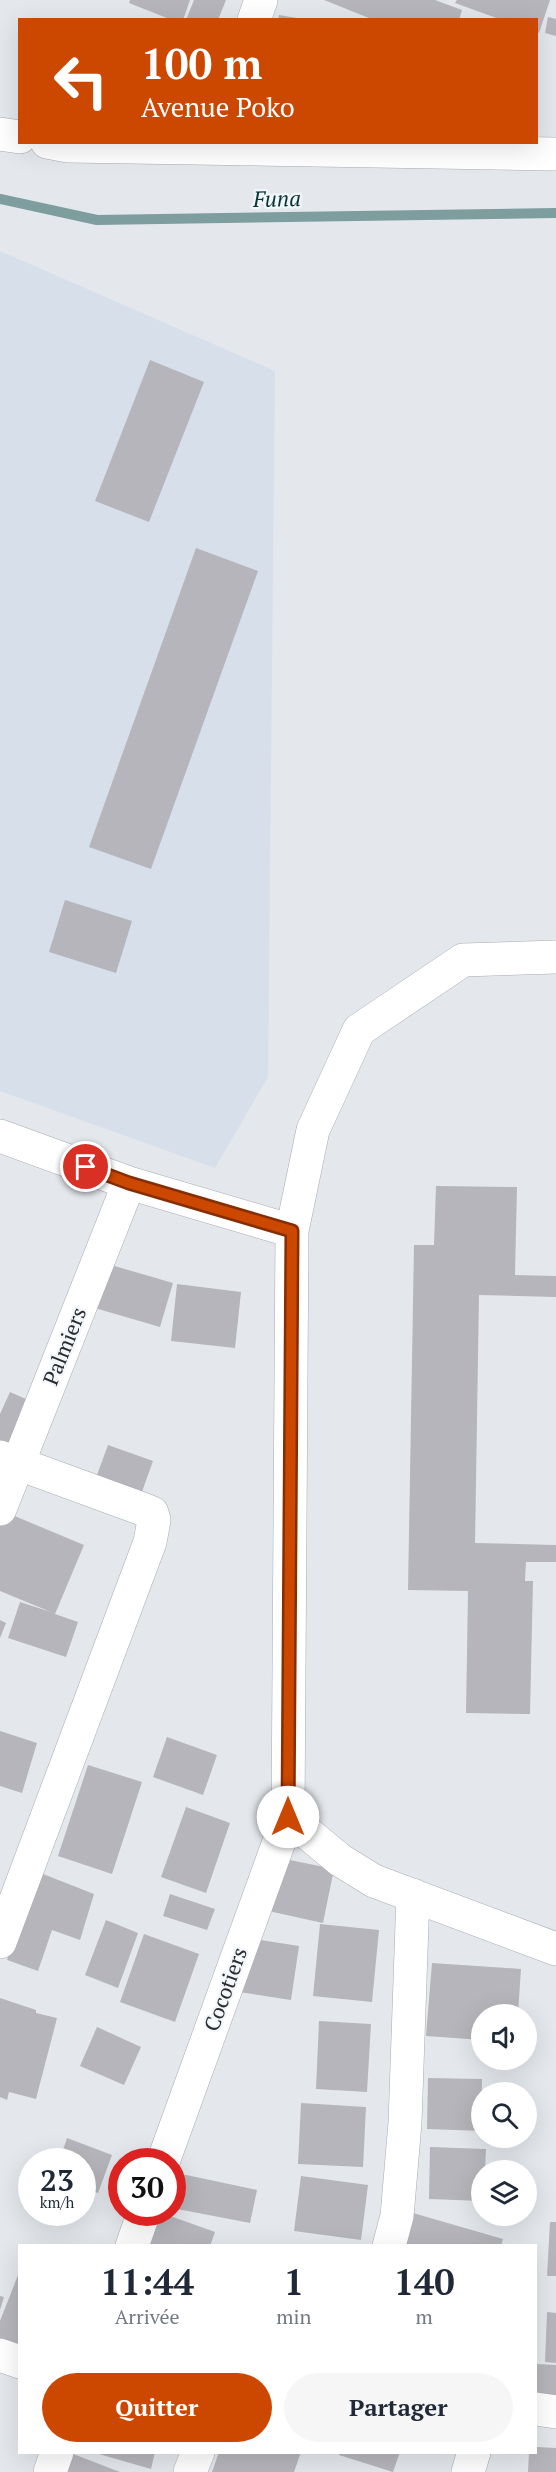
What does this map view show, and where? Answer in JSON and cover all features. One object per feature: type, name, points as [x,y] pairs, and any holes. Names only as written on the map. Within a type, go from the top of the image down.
[{"type":"street","points":[[255,18],[261,0]]},
{"type":"street","points":[[0,134],[18,138]]},
{"type":"street","points":[[58,144],[556,154]]},
{"type":"street","name":"Cocotiers","points":[[168,2148],[288,1817],[292,1231],[313,1130],[360,1030],[463,960],[556,957]]},
{"type":"street","points":[[0,1136],[129,1183],[292,1231]]},
{"type":"street","name":"Palmiers","points":[[0,1509],[9,1460],[129,1183]]},
{"type":"street","points":[[0,1942],[150,1542],[154,1520],[152,1513],[145,1510],[9,1460]]},
{"type":"street","points":[[288,1817],[340,1860],[374,1881],[556,1949]]},
{"type":"street","points":[[389,2244],[397,2216],[405,2123],[413,1895]]},
{"type":"street","points":[[133,2244],[139,2226]]},
{"type":"street","points":[[0,2355],[18,2361]]},
{"type":"street","points":[[537,2409],[556,2412]]},
{"type":"street","points":[[50,2472],[56,2454]]},
{"type":"street","points":[[190,2472],[197,2454]]},
{"type":"street","points":[[468,2472],[473,2454]]},
{"type":"street","points":[[487,2472],[488,2454]]},
{"type":"shaded area","points":[[0,251],[275,371],[268,1077],[215,1168],[0,1091]]},
{"type":"building","points":[[130,0],[190,0],[184,18],[167,18],[129,3]]},
{"type":"building","points":[[194,0],[226,0],[219,18],[187,18]]},
{"type":"building","points":[[324,0],[435,0],[462,10],[460,18],[369,18]]},
{"type":"building","points":[[457,0],[550,0],[539,33],[538,18],[496,18],[455,3]]},
{"type":"building","points":[[279,15],[297,18],[278,18]]},
{"type":"building","points":[[548,17],[556,19],[556,36],[545,33]]},
{"type":"building","points":[[150,360],[204,382],[149,522],[95,501]]},
{"type":"building","points":[[196,548],[258,571],[151,869],[89,847]]},
{"type":"building","points":[[65,900],[132,921],[116,973],[49,952]]},
{"type":"building","points":[[436,1186],[517,1187],[515,1275],[556,1276],[556,1297],[479,1295],[475,1543],[556,1545],[556,1562],[526,1562],[525,1581],[533,1581],[530,1714],[466,1713],[468,1591],[408,1590],[414,1245],[434,1245]]},
{"type":"building","points":[[94,1260],[173,1283],[160,1327],[81,1304]]},
{"type":"building","points":[[177,1284],[241,1292],[235,1348],[171,1341]]},
{"type":"building","points":[[10,1392],[35,1403],[13,1455],[0,1449],[0,1414]]},
{"type":"building","points":[[108,1445],[153,1461],[139,1500],[94,1483]]},
{"type":"building","points":[[5,1512],[84,1545],[55,1614],[78,1622],[66,1657],[8,1638],[20,1602],[51,1612],[0,1591],[0,1524]]},
{"type":"building","points":[[0,1620],[6,1623],[0,1638]]},
{"type":"building","points":[[0,1731],[37,1743],[22,1793],[0,1786]]},
{"type":"building","points":[[167,1737],[217,1755],[203,1795],[153,1777]]},
{"type":"building","points":[[88,1765],[142,1782],[112,1874],[58,1856]]},
{"type":"building","points":[[186,1807],[230,1823],[206,1893],[161,1877]]},
{"type":"building","points":[[275,1857],[334,1869],[323,1923],[264,1910]]},
{"type":"building","points":[[38,1872],[94,1894],[80,1940],[52,1930],[38,1971],[7,1960]]},
{"type":"building","points":[[170,1894],[215,1909],[207,1930],[163,1916]]},
{"type":"building","points":[[106,1920],[138,1933],[118,1988],[85,1975]]},
{"type":"building","points":[[320,1924],[379,1930],[372,2002],[313,1996]]},
{"type":"building","points":[[144,1934],[199,1954],[175,2022],[120,2002]]},
{"type":"building","points":[[247,1938],[299,1946],[291,2000],[239,1992]]},
{"type":"building","points":[[432,1963],[521,1969],[519,2004],[471,2004],[471,2039],[426,2036]]},
{"type":"building","points":[[0,1998],[36,2010],[36,2013],[57,2018],[36,2099],[9,2092],[7,2100],[0,2097]]},
{"type":"building","points":[[319,2021],[371,2024],[367,2092],[316,2089]]},
{"type":"building","points":[[97,2027],[141,2047],[124,2085],[80,2066]]},
{"type":"building","points":[[428,2078],[482,2079],[482,2082],[471,2082],[471,2131],[427,2129]]},
{"type":"building","points":[[301,2103],[366,2107],[363,2167],[298,2164]]},
{"type":"building","points":[[67,2138],[93,2148],[64,2148]]},
{"type":"building","points":[[430,2147],[486,2149],[485,2160],[471,2160],[471,2201],[429,2199]]},
{"type":"building","points":[[96,2149],[108,2153],[108,2166],[98,2193],[96,2192]]},
{"type":"building","points":[[186,2175],[257,2190],[250,2223],[186,2211]]},
{"type":"building","points":[[301,2176],[368,2185],[361,2240],[294,2231]]},
{"type":"building","points":[[413,2213],[503,2239],[502,2244],[405,2244]]},
{"type":"building","points":[[186,2222],[215,2232],[211,2244],[135,2244],[148,2226],[186,2226]]},
{"type":"building","points":[[550,2222],[556,2222],[556,2276],[547,2276]]},
{"type":"building","points":[[18,2275],[18,2347],[0,2341],[0,2321]]},
{"type":"building","points":[[0,2296],[4,2297],[0,2310]]},
{"type":"building","points":[[547,2312],[556,2313],[556,2363],[545,2362]]},
{"type":"building","points":[[537,2364],[556,2365],[556,2397],[537,2396]]},
{"type":"building","points":[[537,2447],[556,2448],[556,2472],[528,2472],[529,2454],[537,2454]]},
{"type":"building","points":[[67,2454],[73,2454],[120,2472],[58,2472]]},
{"type":"building","points":[[99,2454],[155,2454],[151,2469]]},
{"type":"building","points":[[218,2454],[300,2454],[294,2472],[212,2472]]},
{"type":"building","points":[[339,2454],[399,2454],[393,2472]]},
{"type":"waterway","name":"Funa","points":[[0,199],[97,220],[556,213]]},
{"type":"route","points":[[86,1167],[129,1183],[292,1231],[288,1817]]}]
